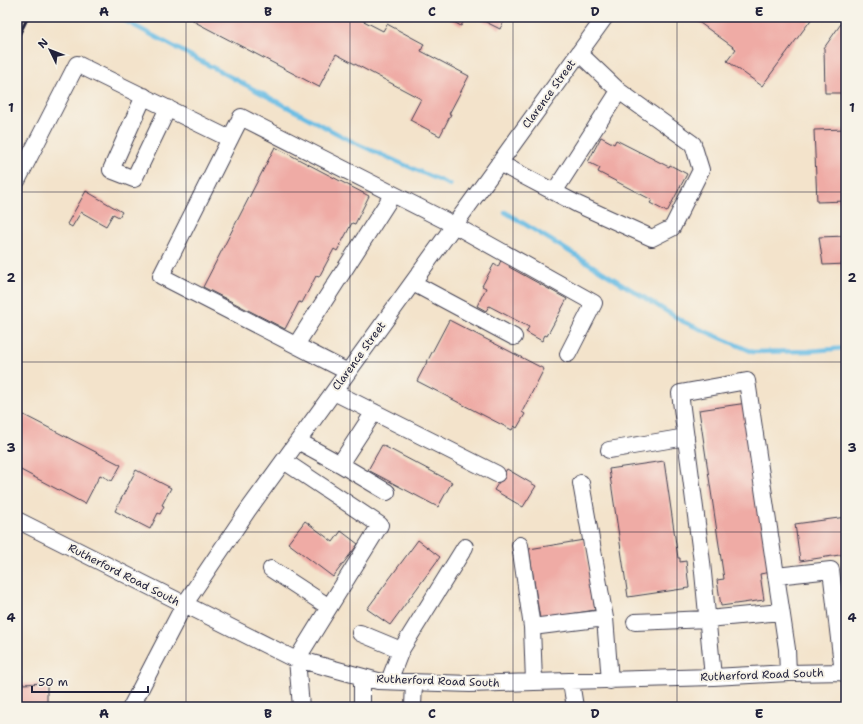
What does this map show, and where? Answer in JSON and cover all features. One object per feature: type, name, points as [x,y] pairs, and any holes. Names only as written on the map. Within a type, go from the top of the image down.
[{"type":"street","name":"Clarence Street","points":[[131,707],[184,605],[298,441],[605,17]]},
{"type":"street","points":[[499,163],[577,204],[652,238],[672,228],[701,170],[693,144],[619,91],[578,53]]},
{"type":"street","points":[[17,181],[77,64],[230,138]]},
{"type":"street","points":[[554,192],[619,91]]},
{"type":"street","points":[[144,96],[112,170],[134,179],[168,108]]},
{"type":"street","points":[[348,372],[161,276],[241,117],[454,225],[594,303],[568,354]]},
{"type":"street","points":[[296,345],[393,194]]},
{"type":"street","points":[[413,283],[514,337]]},
{"type":"street","points":[[713,677],[702,562],[680,393],[747,381],[787,650],[788,673]]},
{"type":"street","points":[[334,392],[497,474]]},
{"type":"street","points":[[340,464],[374,412]]},
{"type":"street","points":[[609,450],[686,437]]},
{"type":"street","points":[[298,441],[387,492]]},
{"type":"street","points":[[284,461],[380,526],[297,659],[301,707]]},
{"type":"street","points":[[581,483],[605,618],[610,681]]},
{"type":"street","name":"Rutherford Road South","points":[[17,520],[290,657],[378,681],[470,684],[610,681],[788,673],[844,673]]},
{"type":"street","points":[[520,545],[532,627],[534,682]]},
{"type":"street","points":[[389,681],[401,650],[464,546]]},
{"type":"street","points":[[271,569],[329,606]]},
{"type":"street","points":[[776,576],[831,570],[842,620],[844,673]]},
{"type":"street","points":[[635,622],[708,619],[781,612]]},
{"type":"street","points":[[532,627],[605,618]]},
{"type":"street","points":[[360,633],[401,650]]},
{"type":"street","points":[[362,677],[362,707]]},
{"type":"street","points":[[413,707],[414,682]]},
{"type":"street","points":[[571,682],[575,707]]},
{"type":"building","points":[[195,17],[356,17],[383,31],[387,24],[424,44],[421,51],[469,76],[449,114],[451,114],[440,136],[410,120],[421,99],[336,54],[319,87],[193,21]]},
{"type":"building","points":[[445,17],[466,17],[461,26]]},
{"type":"building","points":[[476,17],[506,17],[500,29]]},
{"type":"building","points":[[813,17],[762,86],[727,61],[736,49],[693,18]]},
{"type":"building","points":[[845,18],[846,93],[825,93],[824,48]]},
{"type":"building","points":[[846,129],[846,201],[817,202],[814,130]]},
{"type":"building","points":[[601,137],[614,144],[616,140],[669,167],[670,165],[687,174],[667,212],[650,203],[652,200],[598,172],[600,168],[588,162]]},
{"type":"building","points":[[275,147],[369,196],[355,224],[352,223],[337,251],[334,249],[319,277],[316,276],[302,303],[299,302],[285,329],[203,287]]},
{"type":"building","points":[[86,191],[122,212],[119,217],[113,214],[106,226],[81,212],[72,227],[67,224]]},
{"type":"building","points":[[846,236],[846,264],[823,265],[819,237]]},
{"type":"building","points":[[502,258],[511,263],[509,267],[567,299],[547,336],[545,335],[542,341],[526,332],[529,327],[489,306],[486,311],[477,306],[486,288],[482,286],[494,264],[498,267]]},
{"type":"building","points":[[449,320],[544,369],[522,412],[525,414],[517,428],[514,426],[512,430],[417,381]]},
{"type":"building","points":[[747,403],[771,572],[760,574],[764,600],[721,606],[717,580],[724,579],[699,410]]},
{"type":"building","points":[[20,413],[121,465],[112,481],[100,475],[85,504],[17,468],[17,419]]},
{"type":"building","points":[[382,445],[452,482],[438,507],[368,470]]},
{"type":"building","points":[[664,461],[678,558],[680,558],[680,562],[686,561],[689,588],[628,597],[609,469]]},
{"type":"building","points":[[507,469],[536,486],[523,507],[494,490]]},
{"type":"building","points":[[136,470],[171,488],[162,505],[164,506],[160,514],[158,513],[150,529],[115,511]]},
{"type":"building","points":[[846,517],[846,554],[800,561],[795,524]]},
{"type":"building","points":[[305,521],[333,542],[341,531],[358,544],[333,577],[288,543]]},
{"type":"building","points":[[418,540],[440,557],[390,625],[367,609]]},
{"type":"building","points":[[584,540],[595,610],[540,619],[529,549]]},
{"type":"building","points":[[17,675],[22,675],[22,684],[47,683],[47,707],[17,707]]},
{"type":"waterway","points":[[118,17],[353,142],[450,185]]},
{"type":"waterway","points":[[505,212],[684,322],[753,352],[809,351],[846,348]]},
{"type":"railway","points":[[17,39],[28,17]]}]
